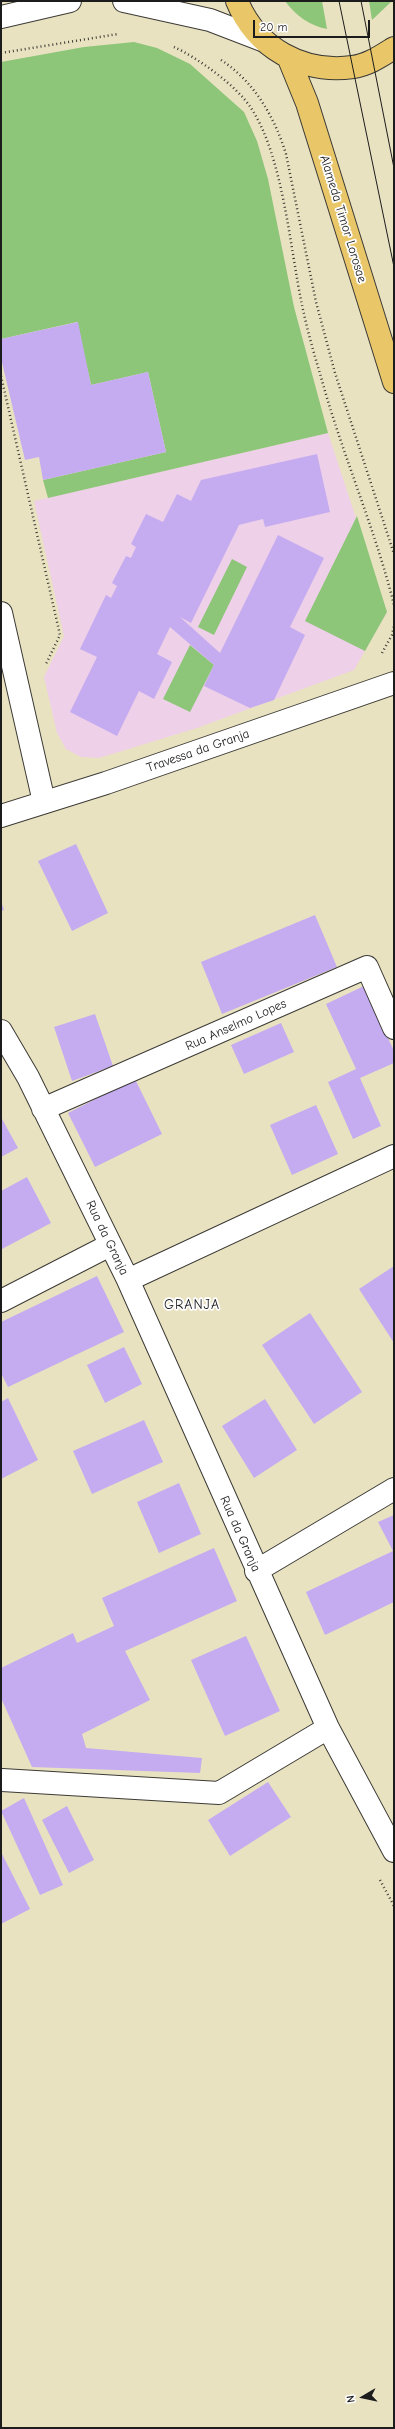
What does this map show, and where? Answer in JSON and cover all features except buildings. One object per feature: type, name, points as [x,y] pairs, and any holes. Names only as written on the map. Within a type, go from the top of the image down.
[{"type":"main road","points":[[237,1],[243,16],[262,40],[289,58],[320,67],[352,67],[373,61],[394,48]]},
{"type":"main road","name":"Alameda Timor Lorosae","points":[[289,58],[307,103],[394,382]]},
{"type":"street","points":[[1,17],[70,1]]},
{"type":"street","points":[[124,1],[210,20],[262,40]]},
{"type":"street","points":[[1,613],[44,802]]},
{"type":"street","name":"Travessa da Granja","points":[[1,816],[106,783],[394,683]]},
{"type":"street","name":"Rua Anselmo Lopes","points":[[44,1109],[367,968],[394,1028]]},
{"type":"street","name":"Rua da Granja","points":[[1,1031],[28,1077],[128,1280],[256,1571],[328,1728],[394,1851]]},
{"type":"street","points":[[128,1280],[394,1156]]},
{"type":"street","points":[[1,1301],[110,1245]]},
{"type":"street","points":[[256,1571],[394,1489]]},
{"type":"street","points":[[1,1780],[219,1792],[328,1728]]},
{"type":"path","points":[[1,53],[122,34]]},
{"type":"path","points":[[167,43],[195,57],[227,83],[251,107],[266,139],[290,236],[302,306],[321,377],[394,605]]},
{"type":"path","points":[[219,59],[244,79],[258,96],[280,134],[286,154],[316,302],[335,373],[394,554]]},
{"type":"path","points":[[1,376],[60,635],[43,670]]},
{"type":"shaded area","points":[[328,433],[387,612],[354,670],[197,728],[99,758],[81,757],[66,749],[57,733],[44,677],[64,636],[34,501]]},
{"type":"green space","points":[[285,1],[322,1],[327,29],[309,23],[303,19],[293,11]]},
{"type":"green space","points":[[369,1],[392,1],[372,20]]},
{"type":"green space","points":[[134,42],[157,48],[190,64],[244,112],[257,141],[268,179],[294,307],[328,433],[48,498],[43,480],[166,452],[148,372],[91,385],[77,322],[1,339],[1,62],[84,47]]},
{"type":"green space","points":[[357,516],[387,612],[365,651],[305,621]]},
{"type":"green space","points":[[232,559],[247,567],[214,635],[198,627]]},
{"type":"green space","points":[[190,645],[214,665],[190,712],[163,699]]},
{"type":"tram line","points":[[339,1],[394,267]]},
{"type":"tram line","points":[[361,1],[394,168]]},
{"type":"district","name":"GRANJA","points":[[192,1305]]}]
